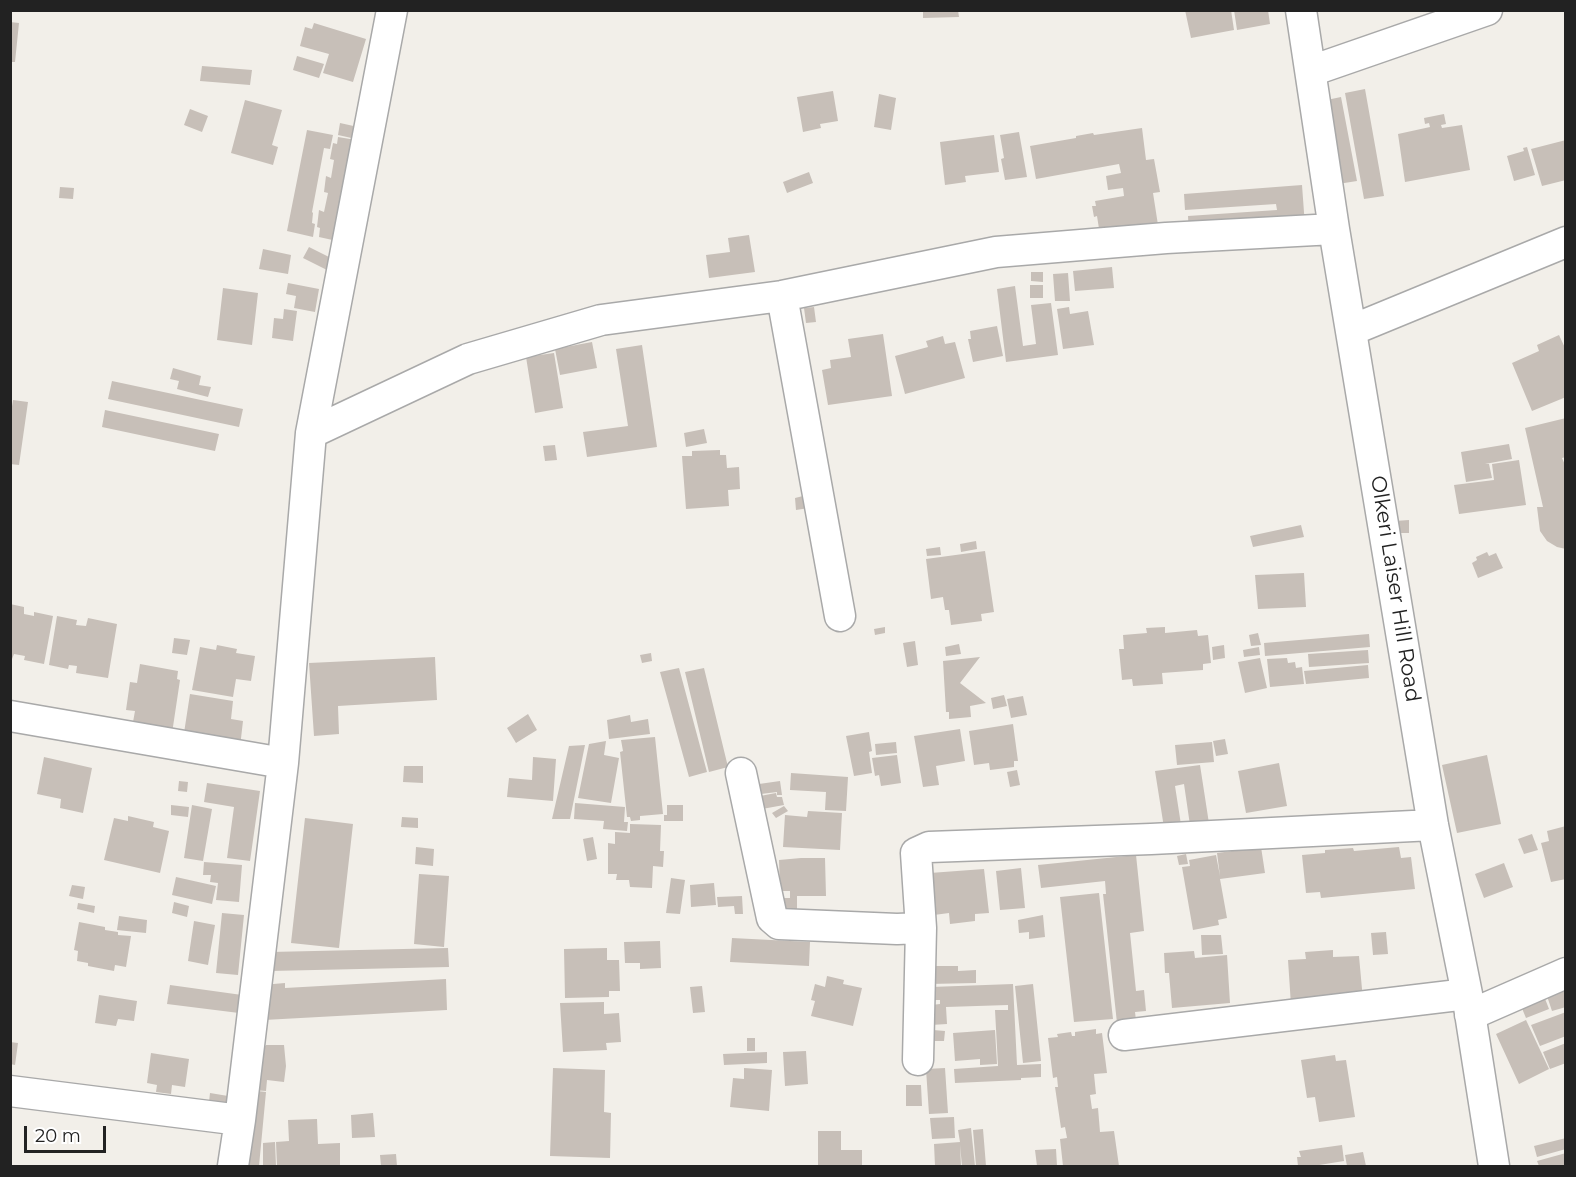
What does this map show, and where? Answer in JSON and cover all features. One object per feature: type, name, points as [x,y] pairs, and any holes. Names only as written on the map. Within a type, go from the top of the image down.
[{"type":"street","points":[[233,1167],[283,764],[311,433],[393,10]]},
{"type":"street","name":"Olkeri Laiser Hill Road","points":[[1301,10],[1334,229],[1433,825],[1468,1005],[1494,1167]]},
{"type":"street","points":[[1311,71],[1486,10]]},
{"type":"street","points":[[311,433],[468,359],[601,320],[782,296],[996,252],[1166,238],[1334,229]]},
{"type":"street","points":[[1352,330],[1566,242]]},
{"type":"street","points":[[782,296],[840,616]]},
{"type":"street","points":[[10,716],[283,764]]},
{"type":"street","points":[[741,773],[772,918],[779,924],[921,928]]},
{"type":"street","points":[[918,1060],[921,928],[916,853],[928,847],[1433,825]]},
{"type":"street","points":[[1124,1035],[1468,1005],[1566,973]]},
{"type":"street","points":[[10,1091],[240,1120]]},
{"type":"building","points":[[923,10],[958,10],[959,17],[923,18]]},
{"type":"building","points":[[1185,10],[1231,10],[1234,30],[1191,38]]},
{"type":"building","points":[[1234,10],[1268,10],[1270,24],[1237,30]]},
{"type":"building","points":[[10,22],[19,23],[15,62],[10,62]]},
{"type":"building","points":[[314,23],[366,39],[353,82],[323,73],[329,54],[300,46],[305,27],[312,29]]},
{"type":"building","points":[[297,56],[324,64],[319,78],[293,70]]},
{"type":"building","points":[[202,66],[252,70],[250,85],[200,81]]},
{"type":"building","points":[[1365,89],[1384,196],[1364,199],[1345,93]]},
{"type":"building","points":[[833,91],[838,121],[820,124],[821,128],[803,132],[797,97]]},
{"type":"building","points":[[879,94],[896,98],[891,130],[874,127]]},
{"type":"building","points":[[1341,97],[1357,181],[1338,184],[1322,101]]},
{"type":"building","points":[[245,100],[282,110],[272,145],[278,147],[273,165],[231,153]]},
{"type":"building","points":[[190,109],[208,116],[202,132],[184,125]]},
{"type":"building","points":[[1444,114],[1446,124],[1441,125],[1442,128],[1462,125],[1470,170],[1405,182],[1398,134],[1430,127],[1429,123],[1425,124],[1424,118]]},
{"type":"building","points":[[340,123],[358,127],[356,139],[338,135]]},
{"type":"building","points":[[1142,128],[1146,160],[1154,159],[1160,192],[1153,193],[1158,225],[1100,235],[1097,216],[1094,217],[1092,206],[1096,206],[1095,201],[1124,196],[1123,188],[1108,190],[1106,176],[1121,173],[1119,164],[1036,179],[1030,146],[1093,133],[1094,135]]},
{"type":"building","points":[[307,130],[333,135],[330,149],[324,148],[312,212],[312,223],[315,224],[313,237],[287,231]]},
{"type":"building","points":[[1019,132],[1027,177],[1005,180],[1000,135]]},
{"type":"building","points":[[994,135],[999,172],[965,176],[966,182],[945,185],[940,142]]},
{"type":"building","points":[[338,137],[356,140],[337,241],[319,237],[320,228],[317,227],[319,210],[324,212],[328,193],[324,192],[326,176],[331,178],[334,160],[330,159],[333,143],[337,144]]},
{"type":"building","points":[[1566,140],[1566,180],[1542,186],[1531,149]]},
{"type":"building","points":[[1527,147],[1535,175],[1514,181],[1507,156],[1524,151],[1523,148]]},
{"type":"building","points":[[809,172],[813,183],[787,193],[783,182]]},
{"type":"building","points":[[1302,185],[1305,226],[1189,234],[1188,216],[1277,210],[1276,204],[1185,210],[1184,194]]},
{"type":"building","points":[[60,187],[74,188],[73,199],[59,198]]},
{"type":"building","points":[[749,235],[755,272],[709,278],[706,255],[730,252],[728,238]]},
{"type":"building","points":[[309,247],[333,259],[327,270],[303,258]]},
{"type":"building","points":[[263,249],[291,255],[288,274],[259,269]]},
{"type":"building","points":[[1112,267],[1114,288],[1075,291],[1073,271]]},
{"type":"building","points":[[1031,272],[1043,272],[1043,282],[1031,281]]},
{"type":"building","points":[[1068,273],[1070,301],[1055,301],[1053,274]]},
{"type":"building","points":[[288,283],[319,289],[315,312],[294,308],[296,296],[286,294]]},
{"type":"building","points":[[1030,285],[1043,285],[1043,298],[1030,298]]},
{"type":"building","points":[[1015,286],[1023,346],[1036,344],[1031,305],[1051,303],[1058,355],[1006,362],[997,289]]},
{"type":"building","points":[[223,288],[258,293],[252,345],[217,340]]},
{"type":"building","points":[[814,307],[816,322],[806,323],[804,308]]},
{"type":"building","points":[[1069,307],[1070,314],[1088,311],[1094,345],[1063,349],[1057,309]]},
{"type":"building","points":[[284,309],[297,311],[293,341],[272,338],[274,318],[283,319]]},
{"type":"building","points":[[997,326],[1003,356],[973,362],[968,339],[971,339],[970,331]]},
{"type":"building","points":[[883,334],[892,396],[828,405],[822,370],[831,368],[830,360],[851,357],[848,339]]},
{"type":"building","points":[[1559,335],[1566,350],[1566,397],[1532,411],[1512,363],[1539,351],[1537,345]]},
{"type":"building","points":[[943,336],[945,344],[955,342],[965,378],[905,394],[895,356],[928,347],[926,341]]},
{"type":"building","points":[[592,342],[597,368],[560,375],[555,349]]},
{"type":"building","points":[[642,345],[657,447],[587,457],[583,432],[628,426],[616,349]]},
{"type":"building","points":[[554,353],[563,408],[535,413],[526,357]]},
{"type":"building","points":[[173,368],[201,376],[199,385],[211,387],[208,397],[177,389],[179,381],[170,379]]},
{"type":"building","points":[[112,381],[243,409],[239,427],[108,399]]},
{"type":"building","points":[[13,400],[28,402],[19,465],[10,464],[10,419]]},
{"type":"building","points":[[105,410],[219,434],[215,451],[102,427]]},
{"type":"building","points":[[1566,418],[1566,457],[1562,458],[1566,467],[1566,549],[1547,541],[1540,531],[1537,507],[1543,507],[1525,428]]},
{"type":"building","points":[[704,429],[707,443],[686,447],[684,433]]},
{"type":"building","points":[[1509,444],[1512,459],[1485,464],[1489,464],[1492,478],[1466,482],[1461,452]]},
{"type":"building","points":[[555,445],[557,460],[545,461],[543,446]]},
{"type":"building","points":[[720,450],[720,455],[726,455],[727,468],[739,467],[740,489],[728,490],[729,506],[686,509],[682,456],[692,456],[692,451]]},
{"type":"building","points":[[1519,460],[1526,505],[1459,514],[1454,485],[1494,480],[1492,464]]},
{"type":"building","points":[[807,495],[809,508],[796,510],[795,498]]},
{"type":"building","points":[[1409,520],[1409,533],[1396,533],[1395,521]]},
{"type":"building","points":[[1301,525],[1304,537],[1253,547],[1250,536]]},
{"type":"building","points":[[976,541],[977,549],[961,552],[960,544]]},
{"type":"building","points":[[940,547],[941,555],[927,556],[926,549]]},
{"type":"building","points":[[985,551],[994,612],[981,614],[982,621],[951,625],[949,610],[945,610],[943,597],[931,599],[926,559]]},
{"type":"building","points":[[1487,552],[1489,556],[1496,553],[1503,568],[1478,578],[1472,563],[1477,560],[1476,557]]},
{"type":"building","points":[[1304,573],[1306,607],[1258,609],[1255,575]]},
{"type":"building","points":[[10,604],[24,607],[24,614],[34,616],[34,612],[53,616],[44,664],[24,660],[25,656],[14,654],[10,659]]},
{"type":"building","points":[[57,616],[77,620],[76,625],[86,626],[88,618],[117,624],[108,678],[76,673],[77,666],[69,665],[68,669],[49,665]]},
{"type":"building","points":[[885,627],[885,633],[875,635],[874,629]]},
{"type":"building","points":[[1165,627],[1165,633],[1197,630],[1198,636],[1208,635],[1211,663],[1203,664],[1203,670],[1162,673],[1163,684],[1133,686],[1132,679],[1122,680],[1119,649],[1124,649],[1123,635],[1147,633],[1146,628]]},
{"type":"building","points":[[1258,633],[1261,645],[1251,646],[1249,635]]},
{"type":"building","points":[[1369,634],[1370,647],[1265,656],[1264,643]]},
{"type":"building","points":[[174,638],[190,640],[187,655],[172,653]]},
{"type":"building","points":[[915,641],[918,665],[907,667],[903,643]]},
{"type":"building","points":[[959,644],[961,654],[946,656],[945,647]]},
{"type":"building","points":[[217,645],[237,649],[236,653],[255,656],[251,681],[236,679],[233,697],[192,690],[200,647],[216,650]]},
{"type":"building","points":[[1224,645],[1225,658],[1213,660],[1212,647]]},
{"type":"building","points":[[1259,647],[1260,655],[1244,657],[1243,650]]},
{"type":"building","points":[[1368,650],[1369,663],[1309,667],[1308,654]]},
{"type":"building","points":[[651,653],[652,661],[642,663],[640,655]]},
{"type":"building","points":[[435,657],[437,700],[338,706],[339,734],[314,736],[309,663]]},
{"type":"building","points":[[980,657],[960,683],[986,703],[970,706],[971,717],[949,719],[949,712],[946,712],[943,661]]},
{"type":"building","points":[[1260,658],[1267,688],[1245,693],[1238,662]]},
{"type":"building","points":[[1287,658],[1288,663],[1295,662],[1296,668],[1302,667],[1304,684],[1270,687],[1267,659]]},
{"type":"building","points":[[140,664],[178,671],[177,679],[180,680],[171,740],[131,733],[135,711],[126,710],[130,682],[137,683]]},
{"type":"building","points":[[1368,665],[1369,678],[1306,684],[1304,671]]},
{"type":"building","points":[[679,668],[707,772],[689,777],[660,672]]},
{"type":"building","points":[[704,668],[728,767],[709,772],[685,672]]},
{"type":"building","points":[[190,694],[233,701],[231,719],[243,721],[240,747],[184,733]]},
{"type":"building","points":[[1004,695],[1007,706],[993,709],[991,698]]},
{"type":"building","points":[[1023,696],[1027,715],[1011,718],[1007,699]]},
{"type":"building","points":[[528,714],[537,730],[516,743],[507,728]]},
{"type":"building","points":[[630,715],[631,722],[648,719],[650,734],[609,739],[607,720]]},
{"type":"building","points":[[1013,724],[1018,761],[1014,761],[1014,767],[990,770],[989,763],[974,765],[969,731]]},
{"type":"building","points":[[960,729],[965,761],[936,766],[939,785],[923,787],[914,736]]},
{"type":"building","points":[[869,732],[872,773],[854,776],[846,736]]},
{"type":"building","points":[[655,737],[663,814],[640,816],[640,820],[631,821],[630,817],[627,817],[620,752],[623,751],[621,740]]},
{"type":"building","points":[[1225,739],[1228,754],[1216,756],[1213,741]]},
{"type":"building","points":[[606,741],[604,755],[619,758],[611,803],[578,798],[589,744]]},
{"type":"building","points":[[896,742],[897,753],[876,755],[875,744]]},
{"type":"building","points":[[1212,742],[1214,762],[1177,765],[1175,745]]},
{"type":"building","points":[[585,745],[570,819],[552,819],[569,746]]},
{"type":"building","points":[[897,755],[901,783],[881,786],[879,775],[875,776],[872,758]]},
{"type":"building","points":[[1487,755],[1501,824],[1457,833],[1442,765]]},
{"type":"building","points":[[44,757],[92,768],[83,813],[60,808],[61,799],[37,794]]},
{"type":"building","points":[[533,757],[556,759],[553,801],[507,797],[509,778],[532,780]]},
{"type":"building","points":[[1279,763],[1287,806],[1246,813],[1238,771]]},
{"type":"building","points":[[1200,765],[1210,830],[1191,832],[1184,784],[1175,786],[1182,831],[1165,834],[1155,771]]},
{"type":"building","points":[[404,766],[423,766],[423,783],[403,782]]},
{"type":"building","points":[[1017,770],[1020,785],[1010,787],[1007,772]]},
{"type":"building","points":[[791,773],[848,777],[846,811],[825,810],[826,792],[790,790]]},
{"type":"building","points":[[179,781],[188,782],[187,792],[178,791]]},
{"type":"building","points":[[780,781],[782,795],[777,795],[777,792],[761,794],[759,784]]},
{"type":"building","points":[[207,783],[260,791],[250,861],[227,858],[234,807],[204,802]]},
{"type":"building","points":[[776,793],[777,797],[782,797],[784,805],[762,809],[760,796]]},
{"type":"building","points":[[575,803],[625,807],[624,822],[628,822],[627,831],[603,829],[604,821],[574,819]]},
{"type":"building","points":[[171,805],[189,807],[188,817],[171,815]]},
{"type":"building","points":[[192,805],[212,809],[203,861],[184,858]]},
{"type":"building","points":[[667,805],[683,805],[683,821],[664,821],[664,815],[667,815]]},
{"type":"building","points":[[784,806],[788,811],[776,818],[772,813]]},
{"type":"building","points":[[808,811],[842,813],[840,850],[783,847],[785,815],[807,817]]},
{"type":"building","points":[[128,816],[154,822],[153,827],[169,831],[160,873],[104,860],[114,818],[128,821]]},
{"type":"building","points":[[402,817],[418,818],[418,828],[401,827]]},
{"type":"building","points":[[305,818],[353,824],[339,948],[291,943]]},
{"type":"building","points":[[630,824],[661,825],[660,851],[664,851],[663,867],[653,866],[652,888],[630,887],[629,880],[616,880],[617,874],[608,874],[608,843],[615,844],[615,832],[630,833]]},
{"type":"building","points":[[1566,826],[1566,879],[1551,882],[1541,843],[1549,841],[1547,831]]},
{"type":"building","points":[[1532,834],[1538,850],[1524,854],[1518,839]]},
{"type":"building","points":[[593,837],[597,859],[587,861],[583,839]]},
{"type":"building","points":[[416,847],[434,849],[433,866],[415,864]]},
{"type":"building","points":[[1261,847],[1265,873],[1220,879],[1227,918],[1218,920],[1219,925],[1193,930],[1182,867],[1190,866],[1189,860],[1216,855],[1220,876],[1217,853]]},
{"type":"building","points":[[1399,847],[1401,858],[1411,857],[1415,889],[1321,898],[1320,892],[1306,893],[1302,855],[1325,853],[1325,850],[1353,848],[1354,851]]},
{"type":"building","points":[[1186,854],[1188,864],[1179,865],[1177,856]]},
{"type":"building","points":[[1136,855],[1144,931],[1130,933],[1136,991],[1144,990],[1146,1011],[1135,1012],[1136,1020],[1117,1023],[1103,894],[1106,894],[1105,881],[1041,888],[1038,865]]},
{"type":"building","points":[[825,858],[826,896],[797,896],[797,918],[779,918],[779,898],[790,898],[790,891],[780,891],[779,860]]},
{"type":"building","points":[[204,862],[242,865],[239,902],[216,900],[218,883],[210,882],[211,875],[203,875]]},
{"type":"building","points":[[1504,863],[1513,887],[1484,898],[1475,874]]},
{"type":"building","points":[[1021,868],[1025,908],[1000,910],[996,871]]},
{"type":"building","points":[[984,869],[989,913],[975,914],[975,921],[950,924],[949,913],[934,915],[930,873]]},
{"type":"building","points":[[419,874],[449,876],[444,947],[414,944]]},
{"type":"building","points":[[176,877],[216,886],[212,904],[172,895]]},
{"type":"building","points":[[671,878],[685,880],[680,914],[666,913]]},
{"type":"building","points":[[714,883],[716,905],[691,907],[690,885]]},
{"type":"building","points":[[72,885],[85,887],[83,899],[69,896]]},
{"type":"building","points":[[1099,893],[1113,1019],[1074,1022],[1060,897]]},
{"type":"building","points":[[742,896],[743,914],[735,914],[734,906],[718,907],[717,897]]},
{"type":"building","points":[[174,902],[189,906],[187,917],[172,913]]},
{"type":"building","points":[[78,903],[95,906],[94,913],[77,909]]},
{"type":"building","points":[[222,913],[244,915],[238,975],[216,973]]},
{"type":"building","points":[[1043,915],[1045,937],[1029,939],[1029,932],[1019,933],[1018,920]]},
{"type":"building","points":[[119,916],[147,920],[146,933],[117,930]]},
{"type":"building","points":[[194,921],[215,925],[208,965],[188,961]]},
{"type":"building","points":[[79,922],[105,927],[105,930],[118,932],[118,935],[131,936],[126,967],[115,965],[114,971],[88,966],[88,963],[77,961],[78,951],[74,950]]},
{"type":"building","points":[[1386,932],[1388,954],[1373,955],[1371,933]]},
{"type":"building","points":[[1201,935],[1221,935],[1223,954],[1202,955]]},
{"type":"building","points":[[732,938],[810,942],[809,966],[730,962]]},
{"type":"building","points":[[660,941],[661,968],[640,969],[640,963],[625,963],[624,942]]},
{"type":"building","points":[[448,948],[449,967],[270,971],[270,952]]},
{"type":"building","points":[[607,948],[607,960],[619,960],[620,991],[609,991],[609,997],[565,998],[564,949]]},
{"type":"building","points":[[1333,950],[1333,957],[1359,956],[1363,1000],[1291,1005],[1288,960],[1306,959],[1305,952]]},
{"type":"building","points":[[1194,951],[1195,958],[1227,955],[1230,1003],[1172,1008],[1169,973],[1165,973],[1164,953]]},
{"type":"building","points":[[929,966],[958,966],[958,971],[976,970],[976,983],[929,984]]},
{"type":"building","points":[[827,976],[844,980],[843,984],[862,988],[853,1026],[811,1016],[815,1001],[811,1000],[815,984],[825,987]]},
{"type":"building","points":[[446,979],[447,1010],[264,1020],[262,985],[285,983],[285,988]]},
{"type":"building","points":[[1013,984],[1017,1065],[1041,1064],[1041,1077],[955,1083],[954,1069],[998,1066],[995,1010],[1008,1010],[1008,1005],[946,1007],[947,1024],[931,1025],[931,1005],[940,1004],[940,1000],[932,1000],[931,987]]},
{"type":"building","points":[[1033,984],[1041,1061],[1023,1063],[1015,986]]},
{"type":"building","points":[[170,985],[242,995],[239,1013],[167,1004]]},
{"type":"building","points":[[702,986],[705,1012],[693,1013],[690,987]]},
{"type":"building","points":[[1566,989],[1566,1007],[1552,1011],[1547,996]]},
{"type":"building","points":[[99,995],[137,1001],[134,1021],[118,1019],[116,1026],[95,1023]]},
{"type":"building","points":[[1544,996],[1549,1009],[1526,1018],[1521,1006]]},
{"type":"building","points":[[604,1002],[604,1014],[619,1013],[621,1042],[606,1043],[607,1050],[563,1052],[560,1003]]},
{"type":"building","points":[[1566,1012],[1566,1036],[1540,1046],[1531,1025]]},
{"type":"building","points":[[1526,1020],[1549,1069],[1519,1084],[1496,1034]]},
{"type":"building","points":[[1096,1029],[1096,1034],[1102,1033],[1107,1073],[1094,1074],[1096,1094],[1090,1095],[1092,1109],[1098,1108],[1100,1132],[1114,1131],[1119,1166],[1063,1166],[1060,1139],[1067,1138],[1065,1127],[1061,1128],[1055,1087],[1058,1087],[1057,1077],[1053,1078],[1048,1038],[1071,1032],[1072,1036],[1075,1036],[1075,1032]]},
{"type":"building","points":[[933,1030],[945,1031],[944,1041],[933,1041]]},
{"type":"building","points":[[995,1030],[997,1064],[980,1065],[980,1059],[955,1061],[953,1033]]},
{"type":"building","points":[[747,1038],[755,1038],[755,1051],[747,1051]]},
{"type":"building","points":[[10,1042],[18,1043],[15,1065],[10,1064]]},
{"type":"building","points":[[1566,1043],[1566,1063],[1550,1069],[1543,1052]]},
{"type":"building","points":[[266,1045],[284,1045],[286,1066],[284,1082],[267,1080],[266,1091],[253,1090],[257,1056]]},
{"type":"building","points":[[806,1051],[808,1084],[785,1086],[783,1052]]},
{"type":"building","points":[[767,1052],[767,1063],[724,1065],[723,1054]]},
{"type":"building","points":[[151,1053],[189,1059],[185,1087],[172,1085],[171,1094],[156,1092],[157,1085],[147,1083]]},
{"type":"building","points":[[1335,1055],[1336,1061],[1346,1060],[1355,1117],[1319,1122],[1315,1097],[1307,1098],[1301,1060]]},
{"type":"building","points":[[553,1068],[605,1070],[604,1112],[611,1113],[610,1158],[550,1156]]},
{"type":"building","points":[[744,1068],[772,1070],[769,1111],[730,1107],[733,1078],[744,1079]]},
{"type":"building","points":[[945,1068],[948,1113],[929,1114],[926,1069]]},
{"type":"building","points":[[906,1085],[921,1085],[922,1106],[906,1106]]},
{"type":"building","points":[[248,1090],[266,1092],[259,1166],[245,1166]]},
{"type":"building","points":[[210,1093],[228,1096],[226,1114],[208,1111]]},
{"type":"building","points":[[373,1113],[375,1137],[352,1138],[351,1115]]},
{"type":"building","points":[[954,1117],[955,1138],[932,1139],[930,1118]]},
{"type":"building","points":[[317,1119],[318,1144],[340,1143],[340,1166],[277,1166],[276,1142],[289,1141],[288,1120]]},
{"type":"building","points":[[971,1128],[975,1166],[962,1166],[960,1145],[961,1166],[935,1166],[934,1144],[960,1142],[958,1130]]},
{"type":"building","points":[[983,1129],[986,1166],[976,1166],[973,1130]]},
{"type":"building","points":[[818,1131],[841,1131],[841,1150],[862,1150],[862,1166],[818,1166]]},
{"type":"building","points":[[1566,1138],[1566,1149],[1537,1157],[1534,1146]]},
{"type":"building","points":[[275,1142],[276,1166],[263,1166],[263,1143]]},
{"type":"building","points":[[1342,1145],[1344,1161],[1298,1166],[1297,1157],[1301,1157],[1299,1151]]},
{"type":"building","points":[[1056,1149],[1057,1166],[1037,1166],[1035,1150]]},
{"type":"building","points":[[1363,1152],[1366,1166],[1347,1166],[1345,1155]]},
{"type":"building","points":[[1566,1153],[1566,1165],[1539,1166],[1537,1161]]},
{"type":"building","points":[[396,1154],[397,1166],[381,1166],[380,1155]]}]
